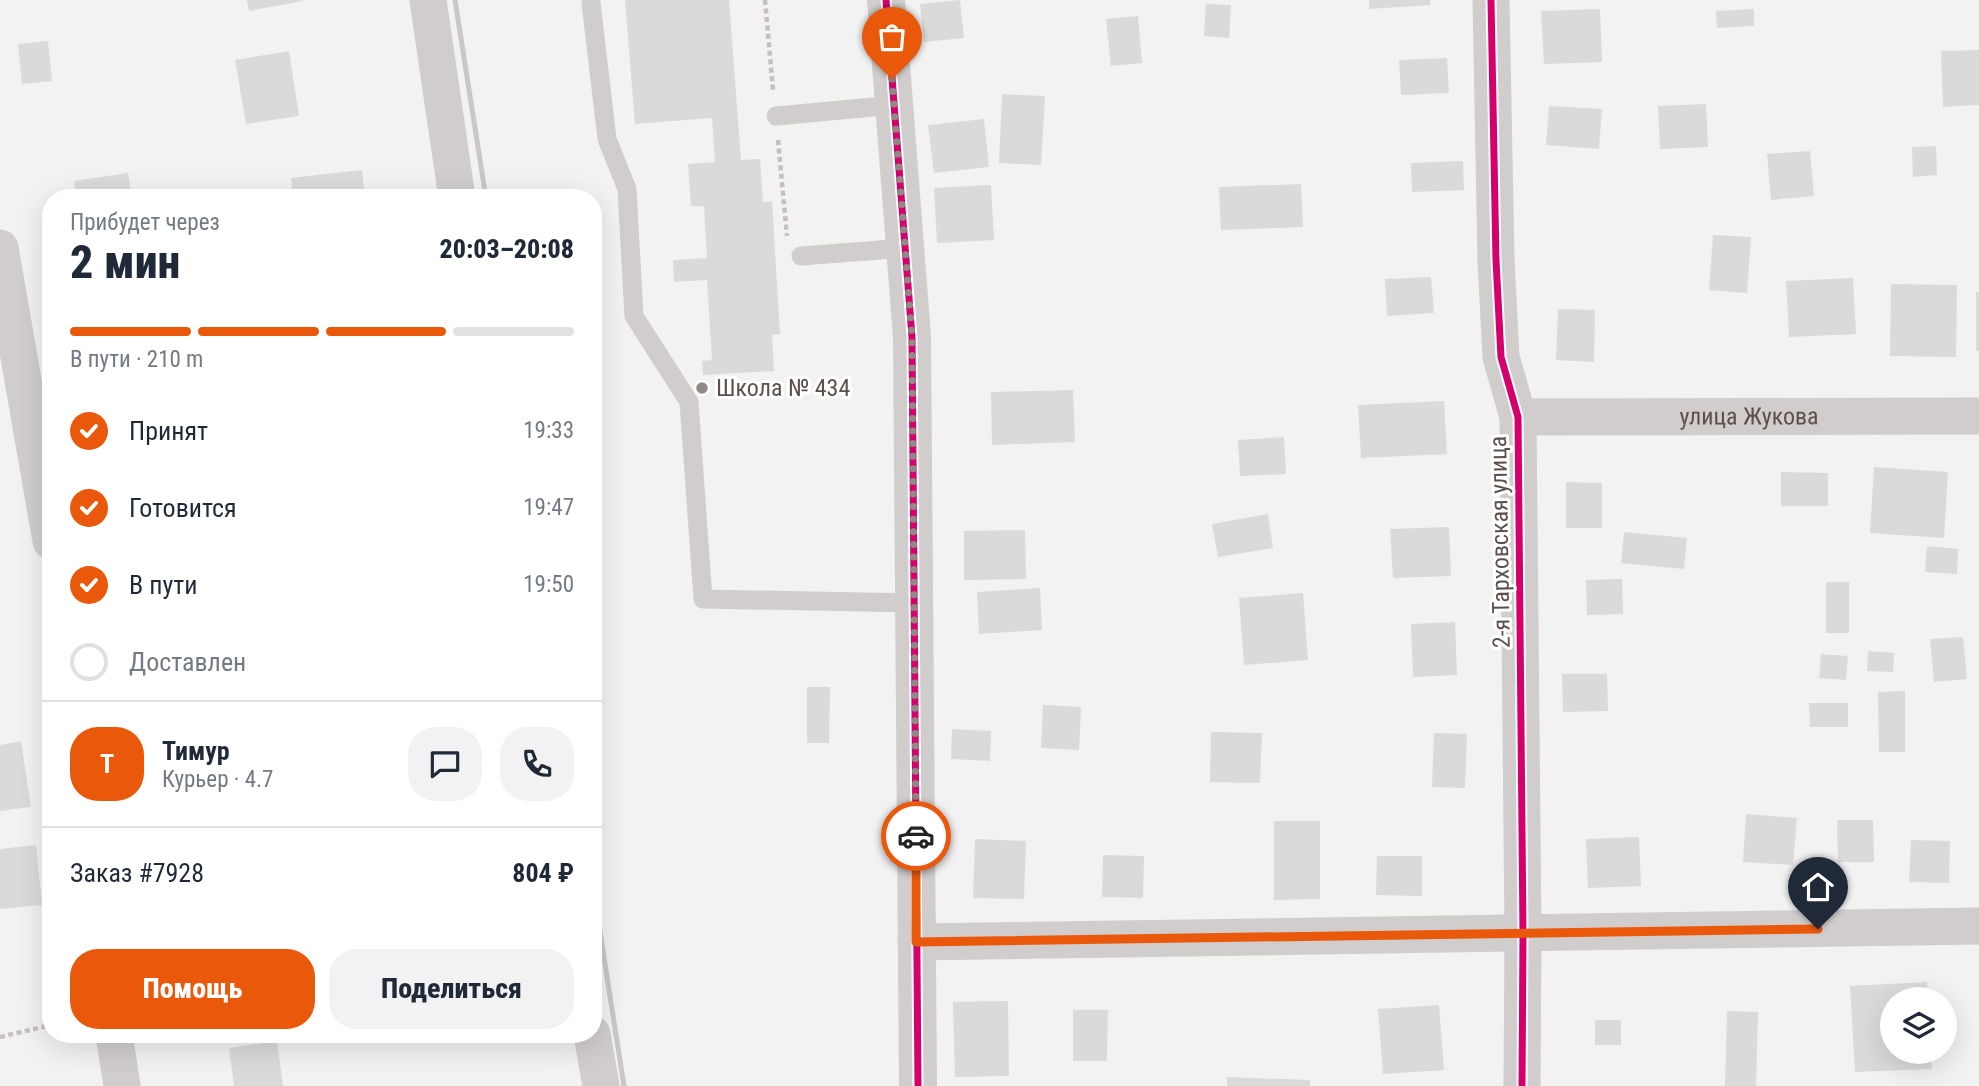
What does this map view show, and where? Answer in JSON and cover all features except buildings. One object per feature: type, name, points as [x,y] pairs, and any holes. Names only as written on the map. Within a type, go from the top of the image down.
[{"type":"street","points":[[428,0],[456,189]]},
{"type":"street","points":[[886,0],[912,337],[918,1086]]},
{"type":"street","name":"2-я Тарховская улица","points":[[1492,0],[1496,260],[1501,357],[1518,417],[1524,934],[1522,1086]]},
{"type":"street","points":[[0,248],[42,489]]},
{"type":"street","name":"улица Жукова","points":[[1518,417],[1979,416]]},
{"type":"street","points":[[916,942],[1979,926]]},
{"type":"street","points":[[115,1043],[122,1086]]},
{"type":"street","points":[[594,1043],[601,1086]]},
{"type":"lane","points":[[591,3],[607,139],[627,189],[634,316],[689,402],[703,599],[914,603]]},
{"type":"lane","points":[[776,116],[895,105]]},
{"type":"lane","points":[[801,256],[906,248]]},
{"type":"path","points":[[0,1037],[42,1028]]},
{"type":"railway","points":[[455,0],[485,189]]},
{"type":"railway","points":[[602,945],[624,1086]]},
{"type":"cycle path","points":[[886,0],[912,337],[918,1086]]},
{"type":"cycle path","points":[[1491,0],[1496,260],[1501,357],[1518,417],[1522,1086]]},
{"type":"way so far","points":[[892,79],[912,337],[916,836]]},
{"type":"place","name":"Школа № 434","points":[[702,388]]},
{"type":"route","points":[[916,836],[916,942],[1818,929]]}]
